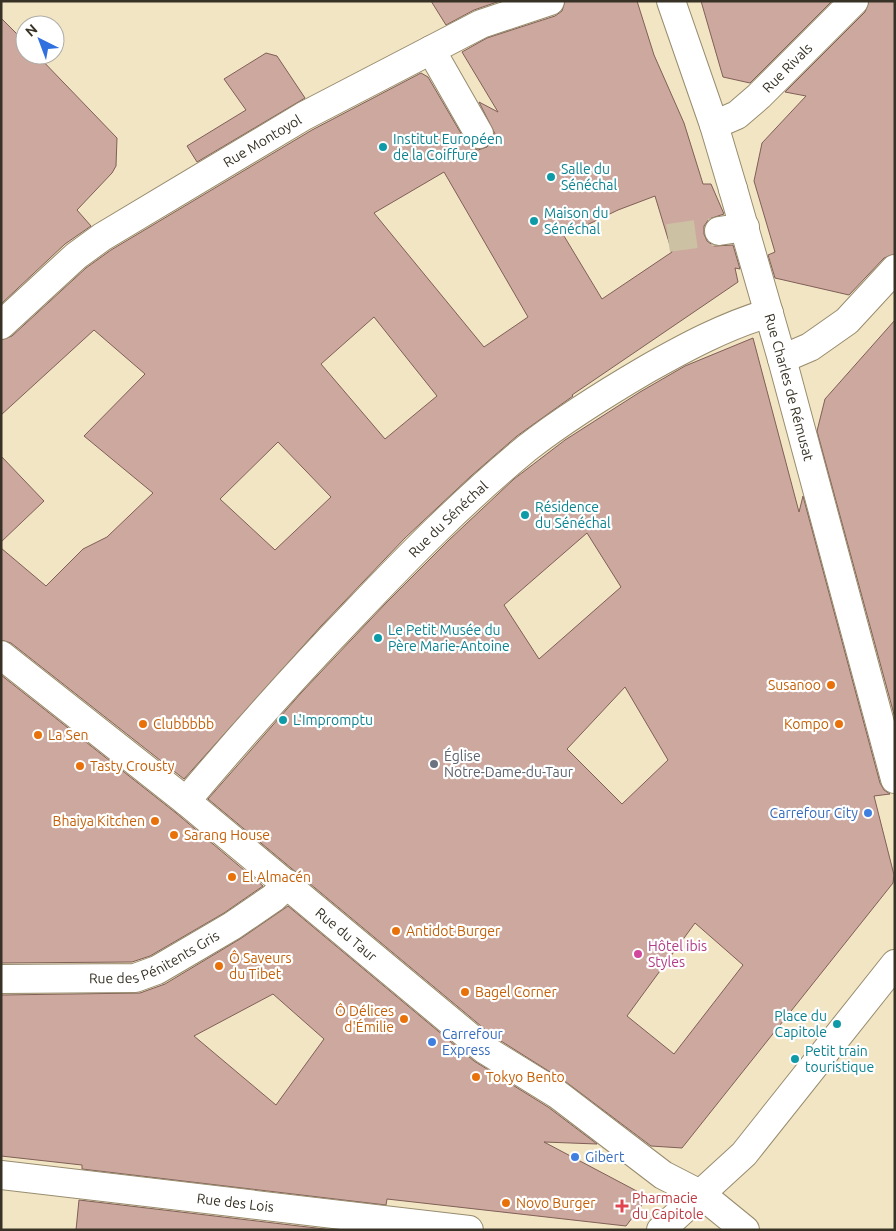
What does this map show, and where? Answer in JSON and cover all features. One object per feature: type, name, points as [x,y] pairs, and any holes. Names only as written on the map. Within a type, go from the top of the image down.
[{"type":"street","name":"Rue Montoyol","points":[[1,325],[76,256],[102,237],[304,116],[481,24],[548,1]]},
{"type":"street","name":"Rue Charles de Rémusat","points":[[670,1],[714,125],[733,189],[732,229],[769,313],[895,778]]},
{"type":"street","name":"Rue Rivals","points":[[714,125],[737,115],[759,96],[854,1]]},
{"type":"street","points":[[431,50],[479,134]]},
{"type":"street","points":[[782,360],[810,348],[847,321],[895,268]]},
{"type":"street","name":"Rue du Sénéchal","points":[[186,801],[300,671],[391,574],[464,503],[528,447],[609,391],[672,355],[713,333],[769,313]]},
{"type":"street","name":"Rue du Taur","points":[[1,655],[288,884],[484,1049],[557,1094],[663,1175],[702,1195],[745,1230]]},
{"type":"street","name":"Rue des Pénitents Gris","points":[[1,979],[135,978],[156,970],[232,926],[273,898],[288,884]]},
{"type":"street","points":[[661,1230],[702,1195],[744,1154],[895,964]]},
{"type":"street","name":"Rue des Lois","points":[[1,1175],[469,1230]]},
{"type":"building","points":[[431,1],[500,1],[474,10],[446,25]]},
{"type":"building","points":[[565,1],[637,1],[654,55],[684,123],[703,184],[711,184],[724,214],[709,219],[704,226],[704,234],[707,241],[714,246],[733,245],[740,269],[735,268],[738,282],[572,395],[517,436],[471,476],[405,538],[321,626],[184,779],[11,643],[1,640],[1,548],[46,586],[83,549],[107,537],[153,493],[84,436],[145,374],[94,330],[1,415],[1,340],[12,336],[86,268],[111,250],[312,130],[421,73],[428,77],[466,142],[478,150],[487,147],[493,141],[495,134],[479,102],[498,112],[462,52],[487,38],[555,16],[562,11]],"holes":[[[444,172],[528,317],[484,347],[374,213]],[[655,196],[672,252],[602,299],[564,236],[618,210]],[[374,317],[437,396],[385,439],[321,364]],[[278,442],[331,497],[275,550],[220,499]]]},
{"type":"building","points":[[701,1],[832,1],[750,83],[723,77]]},
{"type":"building","points":[[869,1],[895,1],[895,254],[884,258],[849,295],[775,278],[768,255],[775,252],[754,181],[762,143],[806,96],[785,92],[865,12]]},
{"type":"building","points":[[1,18],[15,32],[15,65],[47,65],[117,138],[116,166],[112,173],[77,210],[91,226],[65,244],[1,304]]},
{"type":"building","points":[[266,53],[277,56],[305,98],[197,162],[187,146],[246,110],[224,79]]},
{"type":"building","points":[[895,320],[895,718],[817,431],[825,399]]},
{"type":"building","points":[[753,338],[799,512],[803,496],[880,783],[884,790],[890,794],[874,796],[894,875],[893,883],[682,1148],[651,1146],[566,1082],[493,1036],[208,799],[301,693],[386,603],[514,479],[565,440],[685,366]],"holes":[[[587,533],[621,587],[539,659],[504,605]],[[625,687],[668,760],[622,804],[567,749]],[[695,923],[743,965],[674,1054],[627,1016]]]},
{"type":"building","points":[[1,456],[44,501],[1,542]]},
{"type":"building","points":[[1,675],[176,813],[263,886],[224,913],[150,956],[132,962],[1,963]]},
{"type":"building","points":[[288,906],[474,1061],[548,1107],[597,1144],[544,1142],[648,1197],[626,1226],[387,1199],[386,1205],[82,1169],[82,1165],[1,1156],[1,995],[140,993],[165,984],[240,939]],"holes":[[[273,994],[324,1039],[276,1105],[194,1036]]]},
{"type":"building","points":[[79,1200],[333,1230],[76,1230]]},
{"type":"tunnel","points":[[668,238],[719,231]]},
{"type":"place","name":"Institut Européen de la Coiffure","points":[[383,147]]},
{"type":"place","name":"Salle du Sénéchal","points":[[551,177]]},
{"type":"place","name":"Maison du Sénéchal","points":[[534,221]]},
{"type":"place","name":"Résidence du Sénéchal","points":[[525,515]]},
{"type":"place","name":"Le Petit Musée du Père Marie-Antoine","points":[[378,638]]},
{"type":"place","name":"Susanoo","points":[[831,685]]},
{"type":"place","name":"L'Impromptu","points":[[283,720]]},
{"type":"place","name":"Clubbbbb","points":[[143,724]]},
{"type":"place","name":"Kompo","points":[[839,724]]},
{"type":"place","name":"La Sen","points":[[38,735]]},
{"type":"place","name":"Église Notre-Dame-du-Taur","points":[[434,764]]},
{"type":"place","name":"Tasty Crousty","points":[[80,766]]},
{"type":"place","name":"Carrefour City","points":[[868,813]]},
{"type":"place","name":"Bhaiya Kitchen","points":[[155,821]]},
{"type":"place","name":"Sarang House","points":[[174,835]]},
{"type":"place","name":"El Almacén","points":[[232,877]]},
{"type":"place","name":"Antidot Burger","points":[[396,931]]},
{"type":"place","name":"Hôtel ibis Styles","points":[[638,954]]},
{"type":"place","name":"Ô Saveurs du Tibet","points":[[219,966]]},
{"type":"place","name":"Bagel Corner","points":[[465,992]]},
{"type":"place","name":"Ô Délices d'Émilie","points":[[404,1019]]},
{"type":"place","name":"Place du Capitole","points":[[837,1024]]},
{"type":"place","name":"Carrefour Express","points":[[432,1042]]},
{"type":"place","name":"Petit train touristique","points":[[795,1059]]},
{"type":"place","name":"Tokyo Bento","points":[[476,1077]]},
{"type":"place","name":"Gibert","points":[[575,1157]]},
{"type":"place","name":"Novo Burger","points":[[506,1203]]},
{"type":"place","name":"Pharmacie du Capitole","points":[[622,1206]]}]
